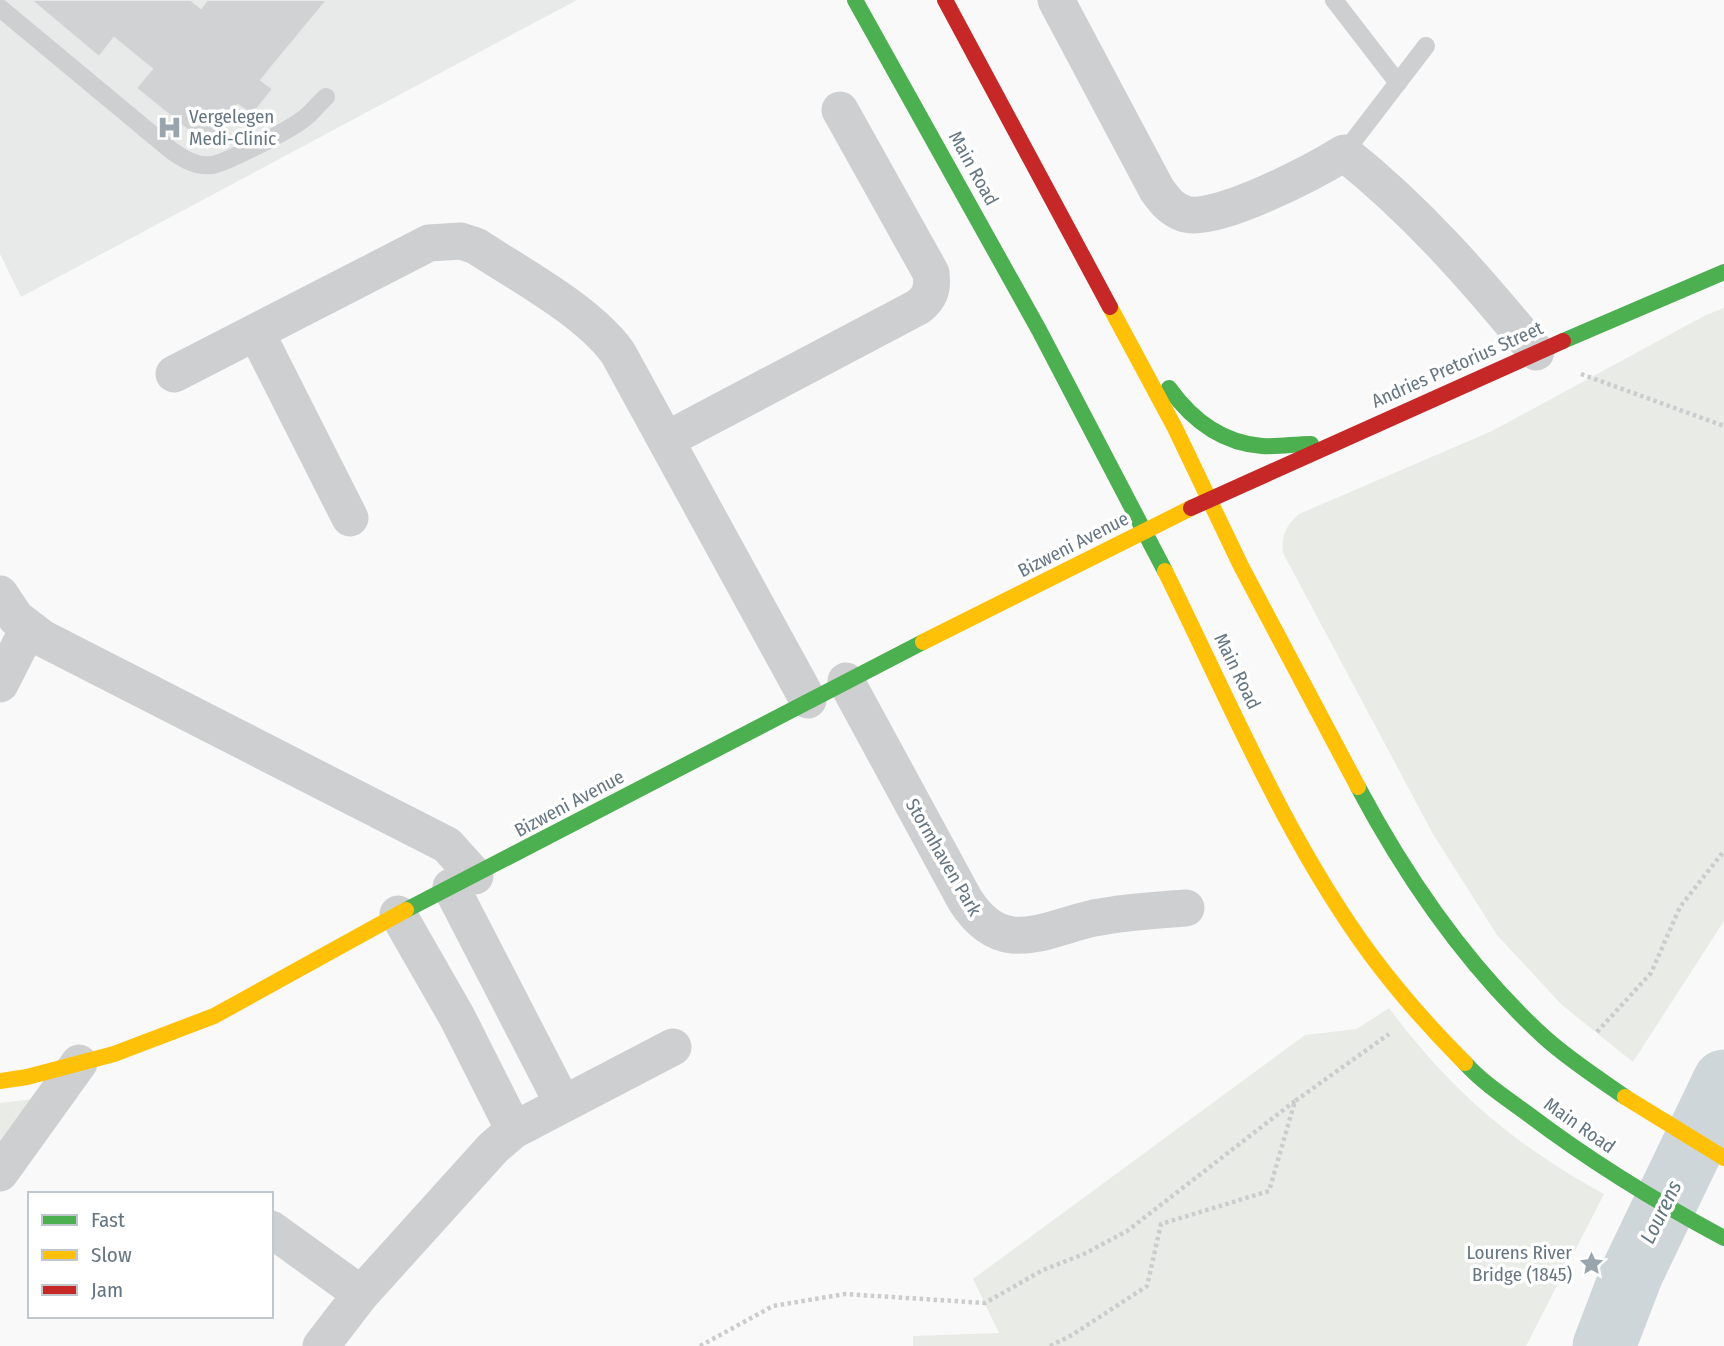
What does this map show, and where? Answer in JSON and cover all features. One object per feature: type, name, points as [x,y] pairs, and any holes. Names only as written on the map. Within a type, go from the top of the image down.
[{"type":"main road","name":"Main Road","points":[[855,0],[941,152],[1146,531],[1274,792],[1353,930],[1418,1013],[1474,1072],[1575,1151],[1724,1238]]},
{"type":"main road","points":[[946,0],[1119,322],[1241,566],[1386,839],[1431,910],[1483,974],[1544,1037],[1661,1121],[1724,1157]]},
{"type":"main road","name":"Andries Pretorius Street","points":[[1209,499],[1536,352],[1724,272]]},
{"type":"main road","points":[[1119,322],[1142,349],[1186,411],[1194,420],[1218,434],[1262,446],[1329,444]]},
{"type":"main road","name":"Bizweni Avenue","points":[[0,1081],[27,1077],[114,1054],[214,1016],[398,914],[808,700],[1209,499]]},
{"type":"street","points":[[1056,0],[1157,190],[1175,209],[1187,214],[1210,214],[1279,187],[1344,153],[1384,185],[1475,278],[1536,352]]},
{"type":"street","points":[[666,440],[926,301],[931,291],[931,274],[839,110]]},
{"type":"street","points":[[174,374],[429,243],[461,241],[476,246],[599,329],[618,353],[808,700]]},
{"type":"street","points":[[256,332],[350,518]]},
{"type":"street","points":[[0,594],[16,618],[28,629],[447,845],[563,1104]]},
{"type":"street","points":[[0,684],[28,629]]},
{"type":"street","name":"Stormhaven Park","points":[[846,681],[965,900],[976,917],[988,928],[1018,936],[1096,918],[1186,908]]},
{"type":"street","points":[[398,914],[457,1017],[514,1130]]},
{"type":"street","points":[[321,1346],[361,1294],[493,1148],[514,1130],[673,1047]]},
{"type":"street","points":[[0,1173],[79,1063]]},
{"type":"street","points":[[273,1230],[361,1294]]},
{"type":"lane","points":[[1334,0],[1398,83]]},
{"type":"lane","points":[[0,8],[172,151],[196,164],[212,165],[226,161],[301,121],[326,97]]},
{"type":"lane","points":[[1344,153],[1426,46]]},
{"type":"path","points":[[1536,352],[1576,373],[1724,426]]},
{"type":"path","points":[[1573,1059],[1651,973],[1680,907],[1724,851]]},
{"type":"path","points":[[700,1346],[773,1306],[845,1294],[985,1303],[1043,1270],[1084,1254],[1127,1231],[1296,1101],[1418,1013]]},
{"type":"path","points":[[1051,1346],[1147,1286],[1161,1224],[1269,1191],[1296,1101]]},
{"type":"shaded area","name":"Vergelegen Medi-Clinic","points":[[0,0],[577,0],[21,297],[0,254]]},
{"type":"shaded area","points":[[1724,308],[1724,921],[1633,1062],[1562,1005],[1497,935],[1433,834],[1283,553],[1283,541],[1288,527],[1299,514],[1492,431],[1704,316]]},
{"type":"shaded area","points":[[1389,1008],[1436,1065],[1486,1113],[1541,1156],[1604,1194],[1526,1346],[913,1346],[913,1336],[999,1333],[973,1279],[1305,1035],[1357,1029]]},
{"type":"shaded area","points":[[34,1099],[0,1161],[0,1103]]},
{"type":"building","points":[[31,0],[191,0],[201,8],[207,0],[327,0],[261,80],[273,89],[252,115],[238,105],[206,145],[136,88],[152,69],[114,38],[99,57]]},
{"type":"waterway","name":"Lourens","points":[[1604,1346],[1632,1273],[1724,1081]]},
{"type":"traffic: fast","points":[[855,0],[1039,330],[1165,571]]},
{"type":"traffic: fast","points":[[1563,341],[1724,272]]},
{"type":"traffic: fast","points":[[1169,388],[1198,420],[1221,435],[1262,446],[1311,444]]},
{"type":"traffic: fast","points":[[406,910],[923,642]]},
{"type":"traffic: fast","points":[[1358,787],[1418,887],[1488,980],[1553,1044],[1625,1097]]},
{"type":"traffic: fast","points":[[1465,1063],[1495,1090],[1575,1148],[1648,1195],[1724,1238]]},
{"type":"traffic: slow","points":[[1110,307],[1175,428],[1241,566],[1358,787]]},
{"type":"traffic: slow","points":[[923,642],[1191,508]]},
{"type":"traffic: slow","points":[[1165,571],[1260,768],[1340,910],[1371,955],[1416,1011],[1465,1063]]},
{"type":"traffic: slow","points":[[0,1081],[27,1077],[114,1054],[214,1016],[406,910]]},
{"type":"traffic: slow","points":[[1625,1097],[1724,1158]]},
{"type":"traffic: jam","points":[[945,0],[1110,307]]},
{"type":"traffic: jam","points":[[1191,508],[1563,341]]},
{"type":"place","name":"Vergelegen Medi-Clinic","points":[[169,127]]},
{"type":"place","name":"Lourens River Bridge (1845)","points":[[1592,1263]]}]
